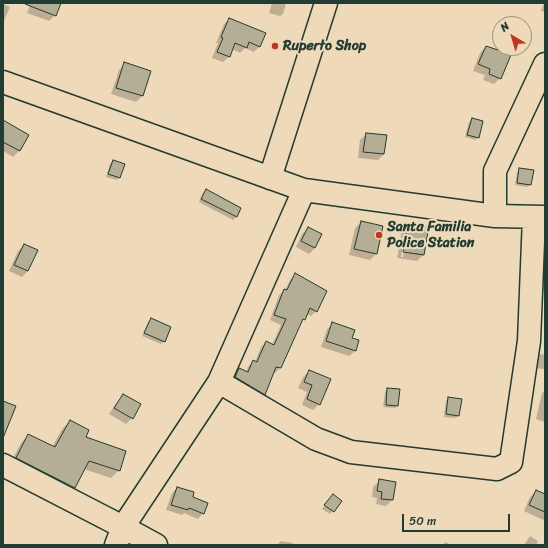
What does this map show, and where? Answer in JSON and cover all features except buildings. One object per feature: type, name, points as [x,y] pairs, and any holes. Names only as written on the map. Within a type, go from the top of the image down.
[{"type":"street","points":[[270,178],[326,3]]},
{"type":"street","points":[[495,216],[495,171],[545,64]]},
{"type":"street","points":[[3,82],[304,190],[495,216],[540,217],[529,341],[510,462],[497,469],[351,452],[316,439],[219,382]]},
{"type":"street","points":[[120,536],[219,382],[304,190]]},
{"type":"street","points":[[3,466],[120,536],[156,545]]},
{"type":"place","name":"Ruperto Shop","points":[[275,46]]},
{"type":"place","name":"Santa Familia Police Station","points":[[379,235]]}]
